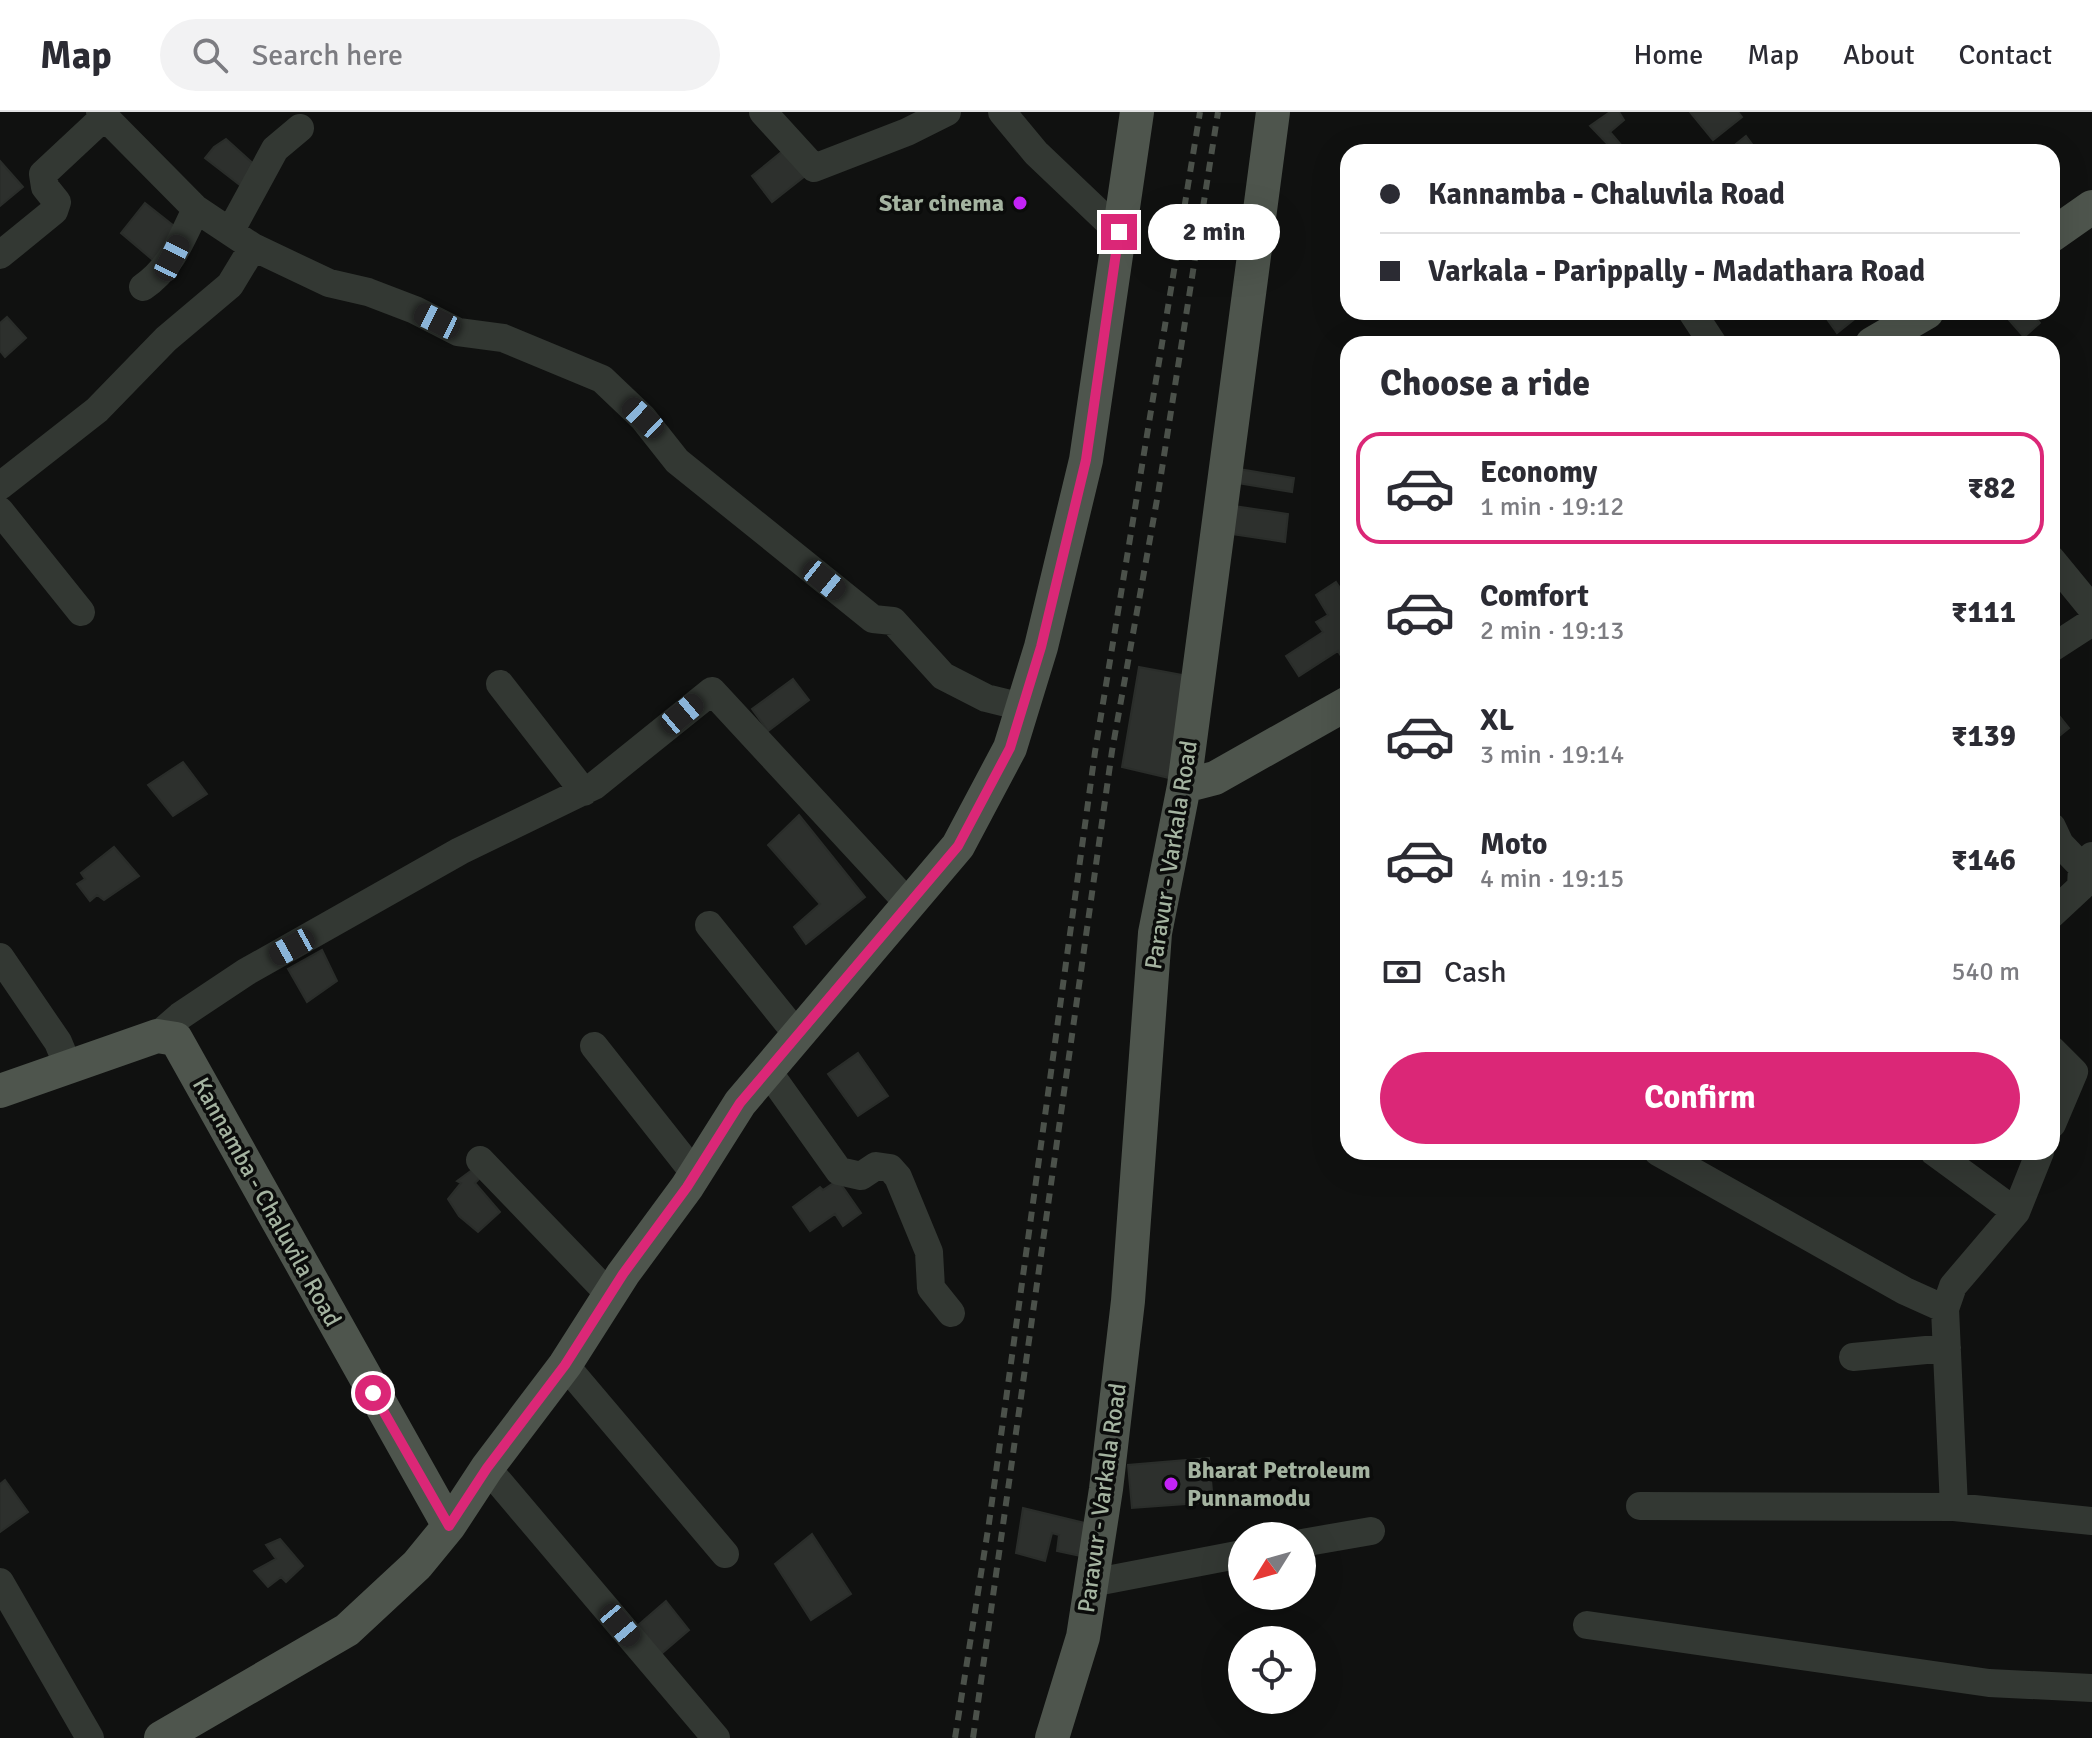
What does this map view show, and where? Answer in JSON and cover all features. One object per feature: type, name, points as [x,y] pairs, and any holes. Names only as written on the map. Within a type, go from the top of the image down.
[{"type":"main road","points":[[168,1736],[347,1630],[417,1565],[449,1526],[487,1468],[565,1365],[740,1103],[796,1033],[958,846],[1010,748],[1041,647],[1086,460],[1137,112]]},
{"type":"main road","name":"Paravur - Varkala Road","points":[[1052,1738],[1083,1637],[1106,1489],[1128,1301],[1155,933],[1184,786],[1273,112]]},
{"type":"main road","points":[[2060,229],[2092,207]]},
{"type":"main road","points":[[1886,336],[1913,320]]},
{"type":"main road","points":[[1184,786],[1215,778],[1340,708]]},
{"type":"main road","points":[[0,1091],[157,1036]]},
{"type":"main road","name":"Kannamba - Chaluvila Road","points":[[157,1036],[176,1039],[449,1526]]},
{"type":"street","points":[[763,112],[814,168],[907,132],[947,112]]},
{"type":"street","points":[[1002,112],[1036,153],[1119,232]]},
{"type":"street","points":[[0,255],[54,211],[57,202],[45,187],[43,174],[102,114],[196,209],[242,239],[329,283],[379,296],[458,332],[503,338],[602,379],[643,418],[677,461],[873,619],[893,621],[943,676],[986,698],[1023,707]]},
{"type":"street","points":[[0,486],[97,410],[166,339],[230,285],[242,239],[275,149],[300,128]]},
{"type":"street","points":[[143,287],[157,278],[172,258],[196,209]]},
{"type":"street","points":[[0,511],[81,612]]},
{"type":"street","points":[[2060,570],[2092,609]]},
{"type":"street","points":[[2060,643],[2092,622]]},
{"type":"street","points":[[500,684],[584,792]]},
{"type":"street","points":[[157,1036],[180,1016],[246,972],[460,851],[584,792],[712,691],[908,903]]},
{"type":"street","points":[[2060,844],[2089,866],[2081,887],[2060,907]]},
{"type":"street","points":[[709,925],[796,1033]]},
{"type":"street","points":[[0,957],[58,1042],[68,1066]]},
{"type":"street","points":[[594,1046],[695,1174]]},
{"type":"street","points":[[2060,1058],[2074,1072],[2060,1105]]},
{"type":"street","points":[[767,1070],[839,1171],[861,1176],[876,1166],[890,1168],[898,1177],[929,1252],[931,1288],[951,1313]]},
{"type":"street","points":[[480,1160],[610,1295]]},
{"type":"street","points":[[1672,1160],[1905,1291],[1945,1309]]},
{"type":"street","points":[[1945,1160],[2016,1212]]},
{"type":"street","points":[[1954,1507],[1945,1309],[1953,1286],[2016,1212],[2037,1160]]},
{"type":"street","points":[[1853,1357],[1947,1348]]},
{"type":"street","points":[[565,1365],[725,1554]]},
{"type":"street","points":[[487,1468],[716,1738]]},
{"type":"street","points":[[1640,1506],[1954,1507],[2092,1521]]},
{"type":"street","points":[[1316,1541],[1371,1531]]},
{"type":"street","points":[[1091,1583],[1228,1557]]},
{"type":"street","points":[[0,1582],[90,1738]]},
{"type":"street","points":[[1587,1625],[1989,1683],[2092,1688]]},
{"type":"building","points":[[1610,112],[1619,112],[1624,120],[1610,132],[1620,144],[1607,144],[1590,126]]},
{"type":"building","points":[[1690,112],[1738,112],[1742,117],[1713,140]]},
{"type":"building","points":[[1746,136],[1752,144],[1736,144]]},
{"type":"building","points":[[226,139],[258,168],[241,186],[205,158]]},
{"type":"building","points":[[784,150],[805,176],[772,202],[752,176]]},
{"type":"building","points":[[0,161],[23,187],[0,206]]},
{"type":"building","points":[[145,203],[179,230],[154,261],[121,233]]},
{"type":"building","points":[[7,317],[26,338],[5,357],[0,351],[0,323]]},
{"type":"building","points":[[1828,320],[1853,320],[1837,333]]},
{"type":"building","points":[[2009,320],[2038,320],[2040,323],[2023,336]]},
{"type":"building","points":[[1239,469],[1294,478],[1292,492],[1237,483]]},
{"type":"building","points":[[1234,506],[1288,514],[1285,542],[1231,534]]},
{"type":"building","points":[[1336,582],[1340,588],[1340,654],[1338,651],[1299,676],[1286,656],[1323,632],[1316,622],[1328,615],[1316,595]]},
{"type":"building","points":[[1139,667],[1188,676],[1169,778],[1122,767]]},
{"type":"building","points":[[793,679],[809,700],[768,731],[752,709]]},
{"type":"building","points":[[2060,717],[2069,728],[2060,735]]},
{"type":"building","points":[[183,762],[207,794],[173,816],[148,785]]},
{"type":"building","points":[[799,815],[865,897],[806,944],[794,927],[820,904],[768,845]]},
{"type":"building","points":[[114,847],[139,876],[104,900],[97,895],[90,901],[77,884],[85,879],[81,873]]},
{"type":"building","points":[[322,950],[337,981],[307,1002],[288,969]]},
{"type":"building","points":[[858,1053],[888,1096],[858,1116],[828,1074]]},
{"type":"building","points":[[472,1170],[480,1178],[475,1183],[500,1212],[478,1232],[459,1216],[448,1199],[461,1183],[457,1181]]},
{"type":"building","points":[[838,1180],[861,1213],[843,1226],[835,1214],[810,1231],[793,1207],[820,1187],[823,1190]]},
{"type":"building","name":"Bharat Petroleum Punnamodu","points":[[1209,1458],[1213,1502],[1132,1508],[1128,1465]]},
{"type":"building","points":[[5,1480],[28,1512],[0,1532],[0,1484]]},
{"type":"building","points":[[1023,1508],[1089,1524],[1081,1556],[1057,1551],[1059,1535],[1052,1533],[1045,1561],[1016,1553]]},
{"type":"building","points":[[812,1534],[851,1594],[811,1620],[775,1564]]},
{"type":"building","points":[[280,1539],[303,1566],[286,1582],[281,1577],[268,1587],[254,1571],[276,1559],[266,1545]]},
{"type":"building","points":[[666,1601],[689,1630],[661,1654],[637,1626]]},
{"type":"railway","points":[[955,1738],[989,1523],[1095,752],[1200,112]]},
{"type":"railway","points":[[973,1738],[1112,751],[1158,494],[1218,112]]},
{"type":"place","name":"Star cinema","points":[[1020,203]]},
{"type":"place","name":"Bharat Petroleum Punnamodu","points":[[1171,1484]]},
{"type":"route","points":[[373,1393],[449,1526],[487,1468],[565,1365],[623,1274],[687,1187],[740,1103],[796,1033],[958,846],[1010,748],[1041,647],[1086,460],[1119,232]]}]
